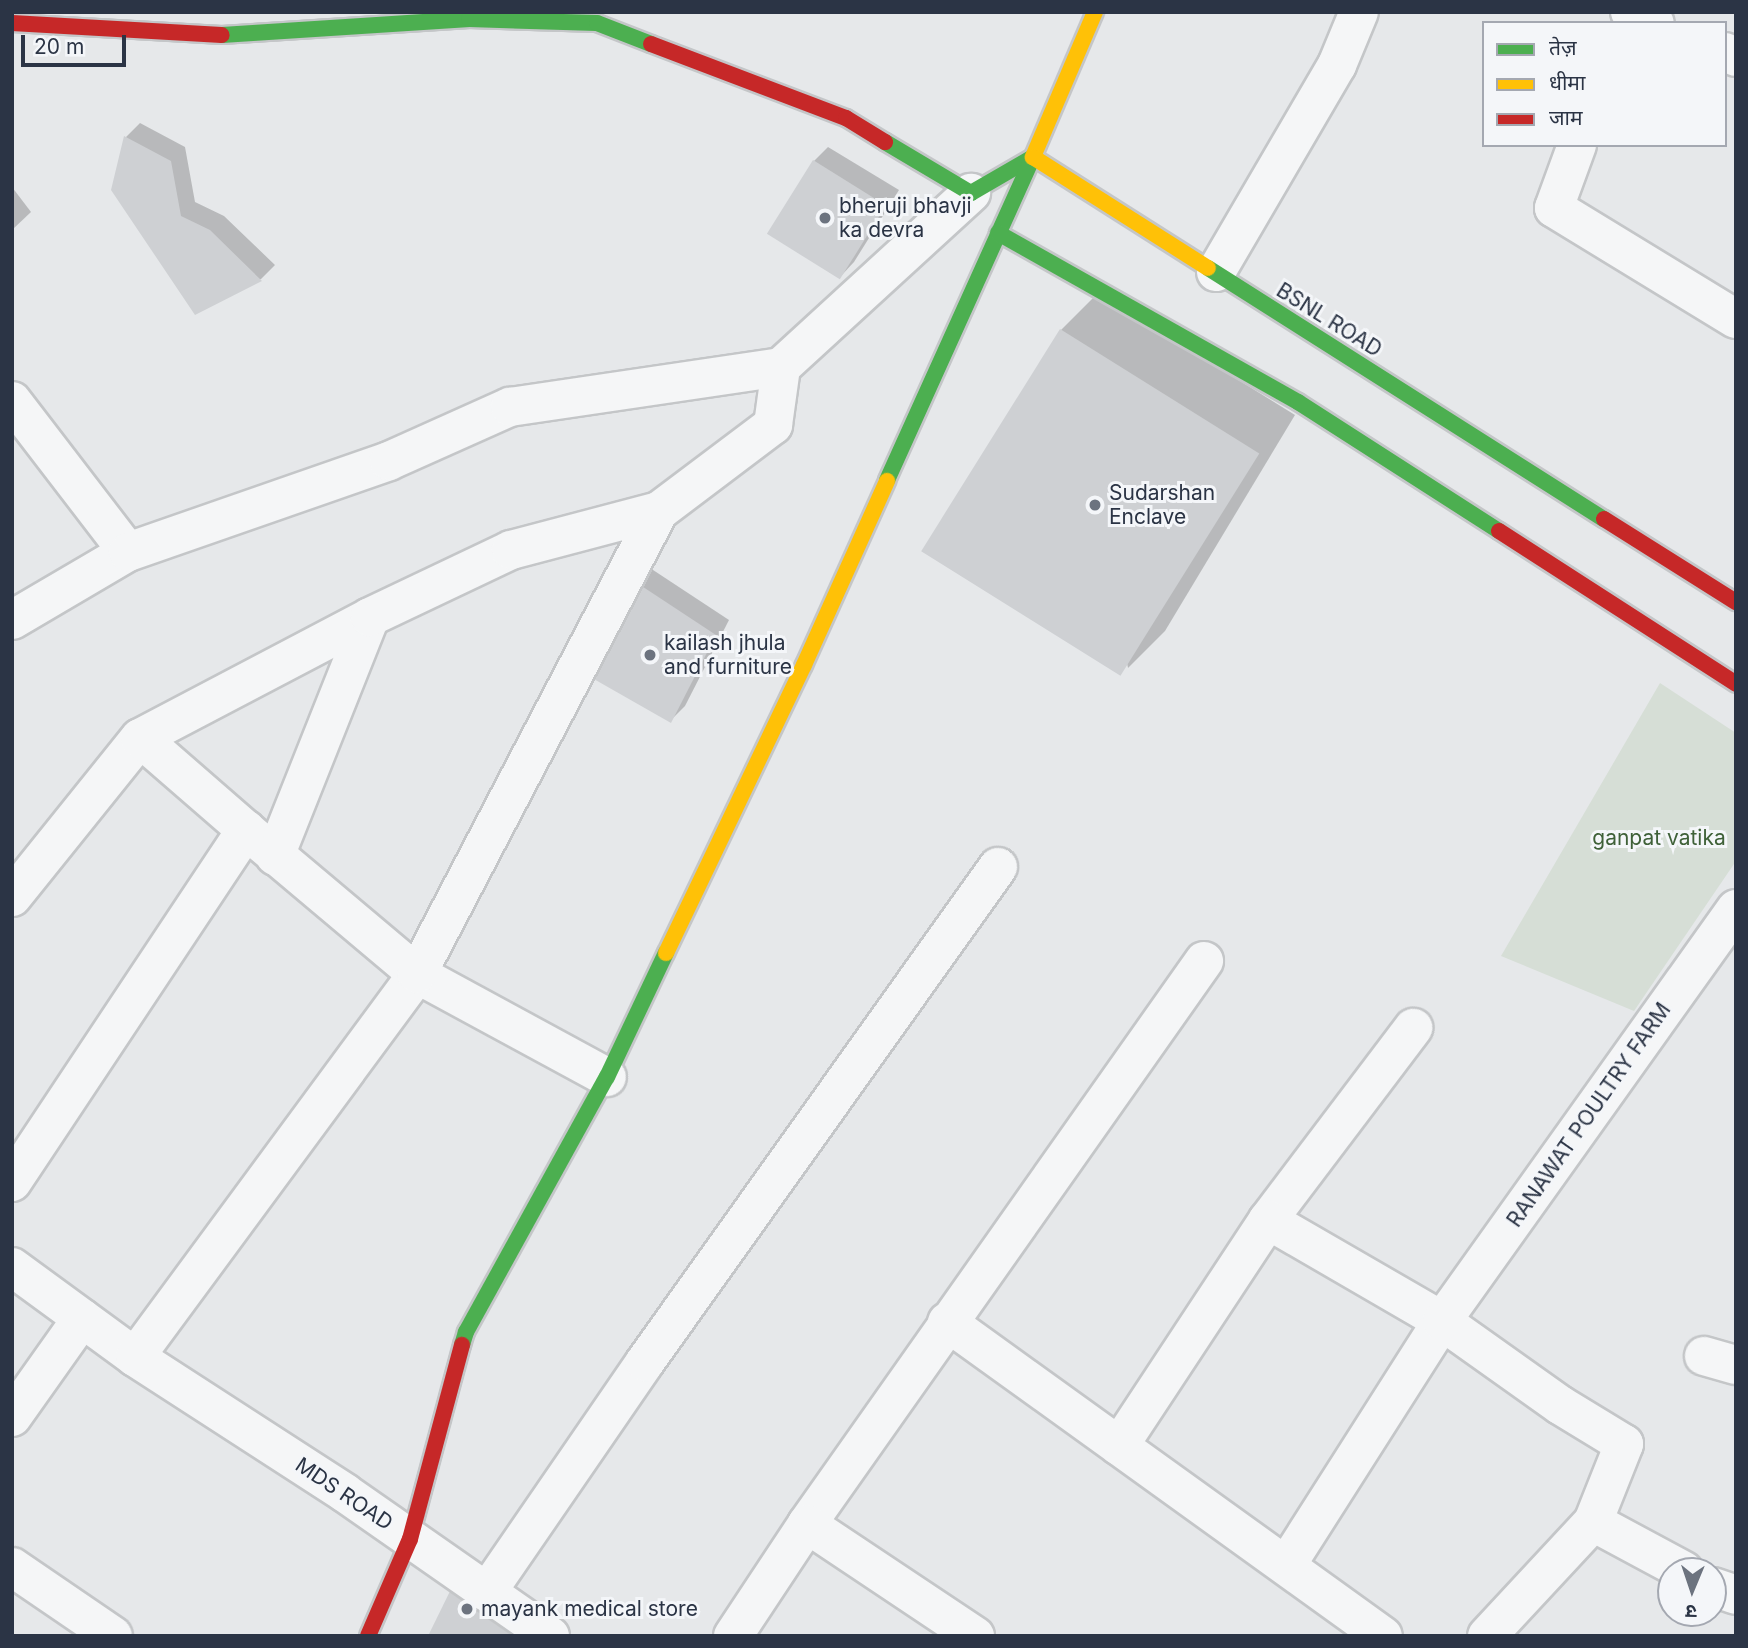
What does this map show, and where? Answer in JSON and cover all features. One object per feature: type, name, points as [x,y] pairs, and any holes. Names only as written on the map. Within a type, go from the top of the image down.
[{"type":"street","points":[[368,1636],[410,1539],[466,1332],[607,1077],[804,665],[1033,157],[1095,12]]},
{"type":"street","points":[[1216,272],[1337,65],[1359,12]]},
{"type":"street","points":[[1627,12],[1650,21]]},
{"type":"street","points":[[12,23],[139,21],[226,35],[469,19],[597,23],[846,118],[971,193]]},
{"type":"street","points":[[1576,147],[1554,208],[1736,319]]},
{"type":"street","points":[[12,620],[128,552],[389,461],[510,407],[781,367],[971,193],[1033,157]]},
{"type":"street","name":"BSNL ROAD","points":[[1033,157],[1736,602]]},
{"type":"street","points":[[998,233],[1298,402],[1736,684]]},
{"type":"street","points":[[12,897],[140,738],[370,617],[511,550],[659,511],[773,425],[781,367]]},
{"type":"street","points":[[12,401],[128,552]]},
{"type":"street","points":[[135,1357],[417,974],[659,511]]},
{"type":"street","points":[[275,856],[370,617]]},
{"type":"street","points":[[140,738],[275,856],[417,974],[607,1077]]},
{"type":"street","points":[[12,1182],[246,830]]},
{"type":"street","points":[[487,1592],[645,1362],[998,867]]},
{"type":"street","name":"RANAWAT POULTRY FARM","points":[[1286,1566],[1442,1321],[1736,909]]},
{"type":"street","points":[[733,1636],[947,1322],[1204,961]]},
{"type":"street","points":[[1119,1446],[1268,1220],[1413,1028]]},
{"type":"street","points":[[1268,1220],[1442,1321],[1560,1405],[1624,1444],[1593,1522],[1487,1636]]},
{"type":"street","name":"MDS ROAD","points":[[12,1267],[135,1357],[410,1539],[550,1636]]},
{"type":"street","points":[[12,1417],[82,1318]]},
{"type":"street","points":[[947,1322],[1383,1636]]},
{"type":"street","points":[[1593,1522],[1658,1557]]},
{"type":"street","points":[[807,1524],[975,1636]]},
{"type":"street","points":[[12,1567],[113,1636]]},
{"type":"green space","name":"ganpat vatika","points":[[1660,683],[1736,733],[1736,861],[1634,1011],[1501,956]]},
{"type":"building","points":[[124,136],[171,161],[181,216],[210,230],[262,281],[195,315],[111,190]]},
{"type":"building","name":"bheruji bhavji ka devra","points":[[813,160],[886,206],[840,279],[767,234]]},
{"type":"building","name":"Sudarshan Enclave","points":[[1060,329],[1259,454],[1120,676],[921,551]]},
{"type":"building","name":"kailash jhula and furniture","points":[[631,579],[716,635],[671,723],[585,674]]},
{"type":"building","name":"mayank medical store","points":[[455,1581],[531,1636],[428,1636]]},
{"type":"traffic: fast","points":[[222,35],[469,19],[597,23],[651,44]]},
{"type":"traffic: fast","points":[[885,142],[971,193],[1033,157],[887,481]]},
{"type":"traffic: fast","points":[[998,233],[1298,402],[1499,531]]},
{"type":"traffic: fast","points":[[1208,268],[1604,519]]},
{"type":"traffic: fast","points":[[462,1345],[466,1332],[607,1077],[666,953]]},
{"type":"traffic: slow","points":[[1095,12],[1033,157],[1208,268]]},
{"type":"traffic: slow","points":[[666,953],[804,665],[887,481]]},
{"type":"traffic: jam","points":[[12,23],[222,35]]},
{"type":"traffic: jam","points":[[651,44],[846,118],[885,142]]},
{"type":"traffic: jam","points":[[1604,519],[1736,602]]},
{"type":"traffic: jam","points":[[1499,531],[1736,684]]},
{"type":"traffic: jam","points":[[368,1636],[410,1539],[462,1345]]},
{"type":"place","name":"bheruji bhavji ka devra","points":[[825,218]]},
{"type":"place","name":"Sudarshan Enclave","points":[[1095,505]]},
{"type":"place","name":"kailash jhula and furniture","points":[[650,655]]},
{"type":"place","name":"mayank medical store","points":[[467,1609]]}]
